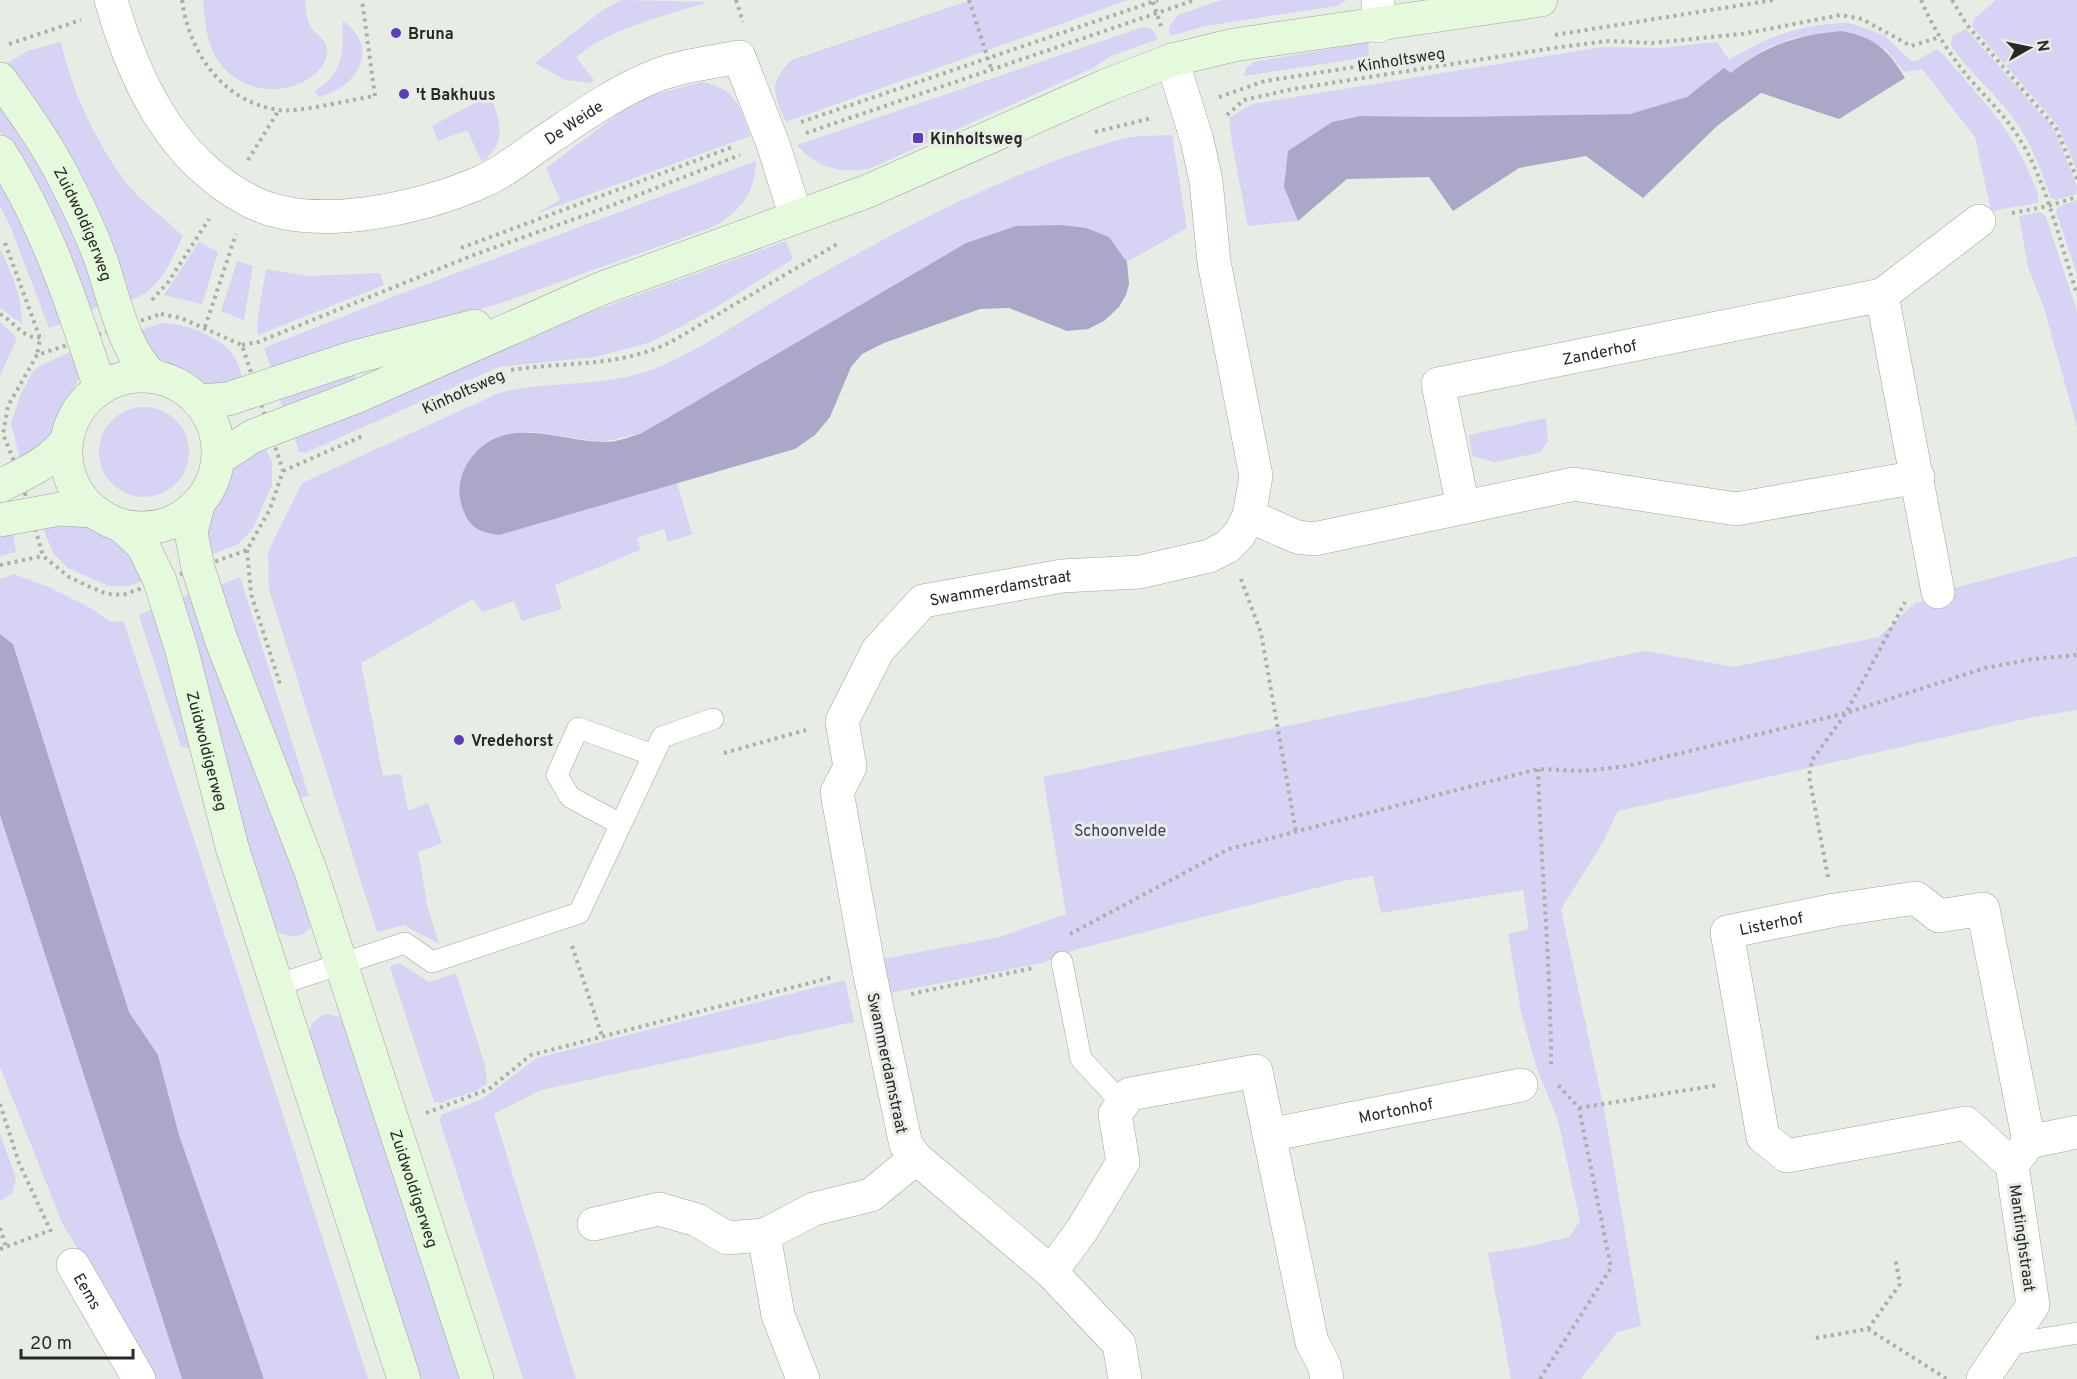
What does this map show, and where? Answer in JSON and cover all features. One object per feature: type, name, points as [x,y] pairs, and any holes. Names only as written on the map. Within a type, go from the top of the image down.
[{"type":"main road","points":[[198,401],[228,399],[354,357],[465,330],[600,289],[867,191],[1105,86],[1172,60],[1378,13],[1541,0]]},
{"type":"main road","name":"Zuidwoldigerweg","points":[[0,79],[33,125],[65,180],[100,256],[134,352],[141,364],[153,376]]},
{"type":"main road","points":[[0,152],[40,222],[79,324],[100,388]]},
{"type":"main road","points":[[218,459],[253,436],[358,396],[600,289]]},
{"type":"main road","points":[[153,376],[185,389],[198,401],[210,418],[217,438],[218,459],[212,484],[198,505],[176,521],[150,529],[123,527],[92,511],[79,497],[70,480],[65,460],[66,441],[72,420],[84,402],[100,388],[125,377],[153,376]]},
{"type":"main road","points":[[0,486],[41,466],[56,455],[66,441]]},
{"type":"main road","name":"Zuidwoldigerweg","points":[[198,505],[191,532],[198,568],[221,639],[310,872],[477,1379]]},
{"type":"main road","points":[[0,520],[60,509],[92,511]]},
{"type":"main road","name":"Zuidwoldigerweg","points":[[123,527],[143,546],[160,581],[182,651],[232,847],[404,1379]]},
{"type":"street","name":"De Weide","points":[[111,0],[138,76],[152,106],[171,134],[194,159],[239,194],[294,213],[327,215],[393,210],[482,182],[501,172],[600,105],[655,76],[697,64],[739,57],[771,139],[796,217]]},
{"type":"street","name":"Swammerdamstraat","points":[[1125,1379],[1119,1344],[1051,1272],[915,1158],[906,1145],[901,1133],[872,986],[837,792],[850,767],[842,721],[878,650],[923,602],[1062,576],[1140,572],[1209,556],[1227,547],[1239,535],[1249,516],[1255,495],[1256,476],[1214,262],[1206,181],[1172,60]]},
{"type":"street","name":"Zanderhof","points":[[1463,507],[1438,384],[1882,294],[1979,221]]},
{"type":"street","points":[[1882,294],[1938,592]]},
{"type":"street","points":[[1249,516],[1297,537],[1314,539],[1574,484],[1736,509],[1918,477]]},
{"type":"street","name":"Listerhof","points":[[1916,898],[1939,916],[1983,909],[2020,1153],[1966,1123],[1787,1156],[1763,1137],[1726,932],[1835,910],[1916,898]]},
{"type":"street","points":[[1051,1272],[1082,1230],[1123,1162],[1114,1114],[1130,1094],[1256,1071],[1312,1342],[1324,1365],[1326,1379]]},
{"type":"street","name":"Mortonhof","points":[[1269,1135],[1536,1082]]},
{"type":"street","points":[[2020,1153],[2077,1132]]},
{"type":"street","name":"Mantinghstraat","points":[[1983,1379],[2033,1305],[2020,1153]]},
{"type":"street","points":[[594,1224],[659,1209],[697,1220],[727,1238],[764,1235],[814,1209],[871,1195],[915,1158]]},
{"type":"street","points":[[764,1235],[778,1314],[803,1379]]},
{"type":"street","name":"Eems","points":[[73,1264],[139,1379]]},
{"type":"lane","points":[[277,985],[405,943],[432,962],[579,913],[662,737],[713,719]]},
{"type":"lane","points":[[620,824],[570,797],[557,775],[578,728],[653,755]]},
{"type":"lane","points":[[1062,962],[1081,1059],[1122,1103]]},
{"type":"lane","points":[[2006,1345],[2077,1333]]},
{"type":"path","points":[[182,0],[185,22],[192,40],[218,81],[243,98],[279,110],[375,96],[362,0]]},
{"type":"path","points":[[969,0],[991,68]]},
{"type":"path","points":[[461,248],[1158,0]]},
{"type":"path","points":[[242,345],[258,342],[771,139],[1195,0]]},
{"type":"path","points":[[1553,35],[1773,0]]},
{"type":"path","points":[[1921,0],[1940,37],[1970,79],[2016,132],[2030,158],[2077,294]]},
{"type":"path","points":[[1952,0],[1967,25],[2056,128],[2077,179]]},
{"type":"path","points":[[1153,2],[1156,13]]},
{"type":"path","points":[[1226,124],[1227,114],[1244,100],[1267,93],[1608,41],[1652,43],[1742,34],[1841,15],[1862,19],[1911,46],[1940,37]]},
{"type":"path","points":[[0,48],[64,26]]},
{"type":"path","name":"Kinholtsweg","points":[[1091,133],[1125,126],[1186,108],[1265,81],[1359,66]]},
{"type":"path","points":[[204,327],[239,194],[263,139],[279,110]]},
{"type":"path","points":[[118,311],[155,299],[239,194]]},
{"type":"path","points":[[2048,206],[2077,197]]},
{"type":"path","points":[[3,238],[39,338],[37,355]]},
{"type":"path","name":"Kinholtsweg","points":[[501,374],[512,369],[615,362],[645,354],[669,343],[807,259],[849,238]]},
{"type":"path","points":[[0,314],[25,334],[39,338],[79,324]]},
{"type":"path","points":[[283,471],[370,432]]},
{"type":"path","points":[[0,565],[43,556]]},
{"type":"path","points":[[1239,573],[1261,633],[1296,832]]},
{"type":"path","points":[[1835,910],[1809,776],[1812,760],[1846,713],[1907,598],[1938,592]]},
{"type":"path","points":[[417,1116],[489,1089],[531,1054],[602,1036],[872,986],[1062,962],[1062,948],[1071,932],[1229,849],[1538,769],[1583,771],[1628,766],[1846,713],[1984,668],[2032,659],[2077,655]]},
{"type":"path","points":[[724,753],[842,721]]},
{"type":"path","points":[[1538,769],[1544,927],[1551,992],[1551,1068]]},
{"type":"path","points":[[563,918],[602,1036]]},
{"type":"path","points":[[1536,1082],[1579,1108],[1753,1079]]},
{"type":"path","points":[[0,1104],[19,1163],[49,1231],[73,1264]]},
{"type":"path","points":[[1540,1379],[1611,1269],[1579,1108]]},
{"type":"path","points":[[0,1228],[6,1247]]},
{"type":"path","points":[[0,1249],[49,1231]]},
{"type":"path","points":[[1868,1329],[1900,1284],[1895,1258]]},
{"type":"path","points":[[1816,1338],[1868,1329],[1947,1379]]},
{"type":"green space","points":[[203,0],[305,0],[309,24],[326,45],[325,62],[319,70],[302,83],[281,89],[255,87],[243,82],[227,72],[211,47]]},
{"type":"green space","points":[[622,0],[708,2],[622,30],[590,47],[576,57],[594,80],[591,83],[565,80],[535,63],[604,9]]},
{"type":"green space","points":[[971,0],[1128,0],[786,122],[778,104],[775,89],[779,75],[792,60]]},
{"type":"green space","points":[[1221,0],[1347,0],[1336,6],[1205,26],[1170,36],[1169,27],[1178,15]]},
{"type":"green space","points":[[1996,0],[2077,0],[2077,171],[2058,126],[1972,26],[1974,19]]},
{"type":"green space","points":[[343,21],[355,32],[361,43],[362,55],[359,66],[353,77],[343,86],[332,93],[318,97],[315,91],[332,77],[340,61]]},
{"type":"green space","points":[[1849,23],[1884,35],[1911,61],[1916,61],[1937,49],[1941,52],[1993,113],[2016,146],[2036,190],[2038,203],[1991,211],[1975,137],[1922,69],[1904,72],[1886,49],[1841,31],[1794,38],[1767,48],[1747,60],[1731,74],[1705,85],[1687,97],[1630,114],[1360,116],[1284,187],[1298,221],[1248,226],[1229,118],[1252,104],[1602,47],[1661,48],[1717,42],[1729,60],[1758,44],[1787,32]]},
{"type":"green space","points":[[1143,27],[1152,29],[1158,39],[1111,56],[1093,68],[869,169],[848,170],[829,167],[812,159],[797,145]]},
{"type":"green space","points":[[1966,29],[2054,129],[2077,186],[2076,194],[2056,200],[2051,198],[2035,157],[2020,128],[1951,45],[1952,36]]},
{"type":"green space","points":[[61,42],[79,99],[106,153],[134,192],[183,236],[156,284],[139,297],[128,301],[2,66],[30,50]]},
{"type":"green space","points":[[1368,42],[1369,57],[1244,76],[1246,68],[1254,62]]},
{"type":"green space","points":[[702,82],[722,89],[735,100],[750,136],[535,214],[560,200],[546,168],[629,106],[653,95]]},
{"type":"green space","points":[[490,95],[500,131],[490,155],[482,162],[467,130],[438,141],[432,126]]},
{"type":"green space","points":[[0,103],[50,177],[102,306],[86,311],[34,187],[0,132]]},
{"type":"green space","points":[[1172,135],[1187,228],[1127,262],[1109,237],[1062,225],[1016,226],[966,243],[642,433],[602,442],[532,432],[508,434],[499,535],[677,483],[692,534],[668,542],[664,529],[637,538],[640,550],[555,585],[562,609],[522,621],[514,601],[482,612],[473,599],[361,663],[383,776],[401,774],[408,811],[428,803],[442,843],[418,852],[428,909],[439,944],[404,925],[377,932],[269,590],[268,552],[302,483],[499,393],[537,386],[595,382],[632,376],[651,370],[700,347],[859,253],[945,208],[1034,169],[1078,153],[1122,139]]},
{"type":"green space","points":[[756,161],[752,184],[744,202],[729,216],[710,228],[501,303],[273,373],[264,348],[403,293]]},
{"type":"green space","points":[[0,173],[66,322],[49,328],[11,228],[0,206]]},
{"type":"green space","points":[[2077,200],[2077,275],[2056,212],[2058,207]]},
{"type":"green space","points":[[2040,212],[2046,217],[2077,311],[2077,427],[2044,308],[2028,267],[2019,216]]},
{"type":"green space","points":[[786,241],[793,259],[710,311],[649,343],[595,357],[499,367],[305,453],[299,452],[293,432],[486,350]]},
{"type":"green space","points":[[199,242],[218,252],[202,304],[164,295]]},
{"type":"green space","points":[[0,249],[16,285],[22,324],[0,308]]},
{"type":"green space","points":[[237,261],[253,266],[244,320],[221,311]]},
{"type":"green space","points":[[266,269],[308,276],[380,273],[384,285],[258,335],[257,322]]},
{"type":"green space","points":[[0,322],[17,338],[0,376]]},
{"type":"green space","points":[[163,323],[193,329],[222,344],[235,358],[243,381],[211,386],[161,362],[140,330]]},
{"type":"green space","points":[[75,350],[80,367],[78,380],[55,428],[42,447],[20,459],[11,423],[20,396],[33,371]]},
{"type":"green space","points":[[354,371],[356,379],[283,407],[279,398]]},
{"type":"green space","points":[[144,407],[161,411],[176,420],[185,435],[189,452],[185,469],[176,484],[161,493],[144,497],[127,493],[112,484],[103,469],[99,452],[103,435],[112,420],[127,411]]},
{"type":"green space","points":[[1546,418],[1548,441],[1541,452],[1495,462],[1472,456],[1469,435]]},
{"type":"green space","points":[[264,444],[272,462],[272,485],[252,530],[237,545],[210,555],[205,539],[209,519],[230,474],[240,460]]},
{"type":"green space","points":[[86,524],[124,545],[146,579],[129,586],[108,586],[68,568],[53,553],[42,525]]},
{"type":"green space","points":[[13,533],[16,552],[0,556],[0,536]]},
{"type":"green space","name":"Schoonvelde","points":[[2077,556],[2077,710],[2029,718],[1618,811],[1603,842],[1561,909],[1605,1114],[1641,1326],[1617,1332],[1581,1379],[1511,1379],[1488,1253],[1569,1237],[1580,1221],[1558,1120],[1537,1069],[1521,1012],[1508,934],[1529,929],[1523,890],[1381,913],[1373,876],[1347,880],[1078,949],[1042,963],[885,994],[877,960],[1000,937],[1066,914],[1043,777],[1645,651],[1734,667],[1879,637],[1915,603],[1954,595],[1954,588]]},
{"type":"green space","points":[[14,574],[51,588],[91,608],[109,621],[124,622],[368,1379],[264,1379],[179,1135],[158,1055],[129,1012],[13,644],[0,634],[0,579]]},
{"type":"green space","points":[[240,577],[309,796],[298,798],[218,586]]},
{"type":"green space","points":[[197,592],[312,922],[310,928],[302,935],[291,936],[276,930],[216,741],[179,598]]},
{"type":"green space","points":[[155,608],[191,748],[181,747],[139,615]]},
{"type":"green space","points":[[0,815],[182,1379],[154,1379],[151,1368],[63,1225],[0,1067]]},
{"type":"green space","points":[[399,963],[429,982],[456,973],[485,1066],[487,1083],[478,1090],[440,1103],[434,1102],[390,967]]},
{"type":"green space","points":[[845,980],[854,1022],[541,1090],[494,1114],[576,1379],[523,1379],[440,1122],[441,1115],[482,1099],[537,1058]]},
{"type":"green space","points":[[326,1014],[340,1017],[348,1024],[462,1379],[421,1379],[310,1038],[313,1023]]},
{"type":"green space","points":[[0,1134],[16,1178],[12,1194],[0,1201]]},
{"type":"shaded area","points":[[1841,31],[1863,37],[1879,46],[1892,59],[1905,78],[1839,119],[1761,93],[1717,126],[1643,198],[1586,156],[1519,168],[1453,211],[1429,177],[1347,179],[1298,221],[1284,187],[1288,151],[1332,122],[1360,116],[1630,114],[1687,97],[1724,68],[1731,73],[1769,48],[1811,35]]},
{"type":"shaded area","points":[[1062,225],[1086,228],[1109,237],[1127,262],[1129,284],[1126,295],[1119,307],[1104,321],[1088,329],[1067,331],[1009,308],[980,309],[884,343],[862,354],[851,367],[830,417],[815,435],[795,449],[499,535],[477,529],[467,518],[460,493],[462,475],[467,464],[480,448],[495,438],[529,433],[607,442],[642,433],[966,243],[1016,226]]},
{"type":"shaded area","points":[[0,634],[13,644],[129,1012],[158,1055],[179,1135],[264,1379],[182,1379],[0,815]]},
{"type":"place","name":"Bruna","points":[[396,33]]},
{"type":"place","name":"'t Bakhuus","points":[[404,94]]},
{"type":"place","name":"Kinholtsweg","points":[[918,138]]},
{"type":"place","name":"Vredehorst","points":[[459,740]]}]
